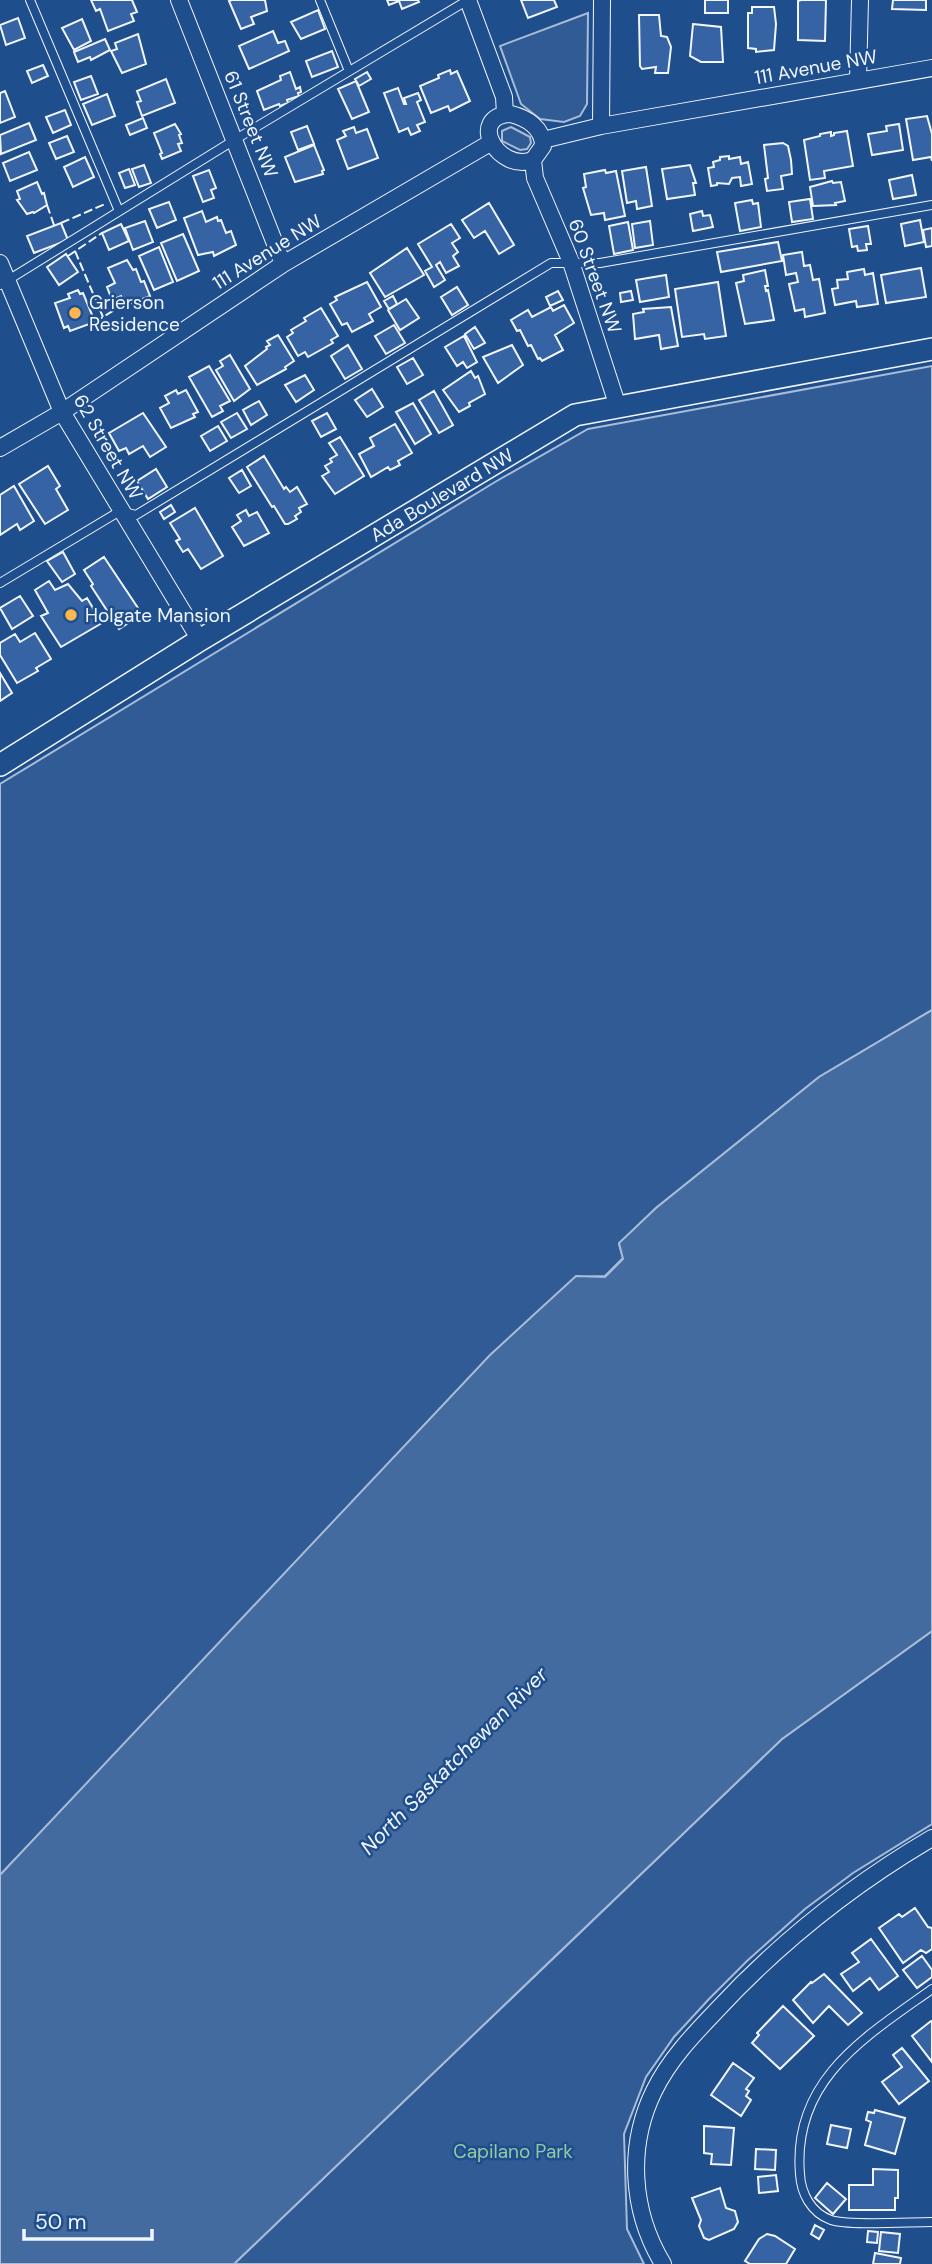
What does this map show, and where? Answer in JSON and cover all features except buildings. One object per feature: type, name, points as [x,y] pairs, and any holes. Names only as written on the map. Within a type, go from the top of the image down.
[{"type":"street","name":"61 Street NW","points":[[179,0],[283,264]]},
{"type":"street","points":[[468,0],[504,97],[505,114]]},
{"type":"street","points":[[601,126],[602,0]]},
{"type":"street","points":[[858,80],[860,0]]},
{"type":"street","name":"111 Avenue NW","points":[[543,140],[601,126],[932,68]]},
{"type":"street","points":[[505,114],[517,116],[538,128],[543,140],[541,152],[533,160],[516,161],[494,148],[488,137],[491,125],[499,116],[505,114]]},
{"type":"street","name":"111 Avenue NW","points":[[0,448],[62,412],[283,264],[490,143]]},
{"type":"street","name":"60 Street NW","points":[[533,160],[536,178],[571,262],[618,407]]},
{"type":"street","name":"62 Street NW","points":[[0,263],[4,283],[62,412],[200,640]]},
{"type":"street","name":"Ada Boulevard NW","points":[[0,765],[200,640],[575,415],[932,349]]},
{"type":"street","points":[[663,2264],[643,2220],[635,2168],[640,2132],[653,2092],[663,2074],[686,2043],[730,1995],[797,1933],[875,1874],[932,1838]]},
{"type":"lane","points":[[30,0],[119,211]]},
{"type":"lane","points":[[320,0],[349,71]]},
{"type":"lane","points":[[4,283],[236,139],[468,0]]},
{"type":"lane","points":[[0,583],[120,511],[136,515],[551,263],[600,263],[932,205]]},
{"type":"lane","points":[[932,1989],[839,2061],[816,2092],[808,2112],[799,2154],[800,2176],[806,2199],[832,2221],[932,2222]]},
{"type":"shaded area","points":[[588,13],[587,104],[580,116],[564,122],[540,119],[521,104],[500,46]]},
{"type":"shaded area","points":[[511,127],[530,137],[531,143],[527,149],[520,150],[502,141],[502,131]]},
{"type":"shaded area","points":[[932,366],[932,1010],[819,1077],[656,1208],[619,1244],[623,1258],[605,1276],[578,1277],[0,1875],[0,784],[495,482],[588,429]]},
{"type":"shaded area","name":"Capilano Park","points":[[932,1631],[932,1824],[853,1873],[805,1909],[709,1999],[674,2037],[646,2077],[624,2134],[627,2229],[644,2264],[234,2264],[782,1739]]},
{"type":"water","name":"North Saskatchewan River","points":[[932,1010],[932,1631],[782,1739],[234,2264],[0,2264],[0,1875],[490,1355],[576,1276],[605,1277],[623,1259],[619,1243],[656,1208],[819,1077]]},
{"type":"fence","points":[[61,223],[105,204]]},
{"type":"fence","points":[[47,205],[54,225]]},
{"type":"fence","points":[[68,256],[102,233]]},
{"type":"fence","points":[[75,251],[103,317]]},
{"type":"fence","points":[[95,322],[116,309],[112,300]]},
{"type":"place","name":"Grierson Residence","points":[[75,313]]},
{"type":"place","name":"Holgate Mansion","points":[[71,615]]}]
